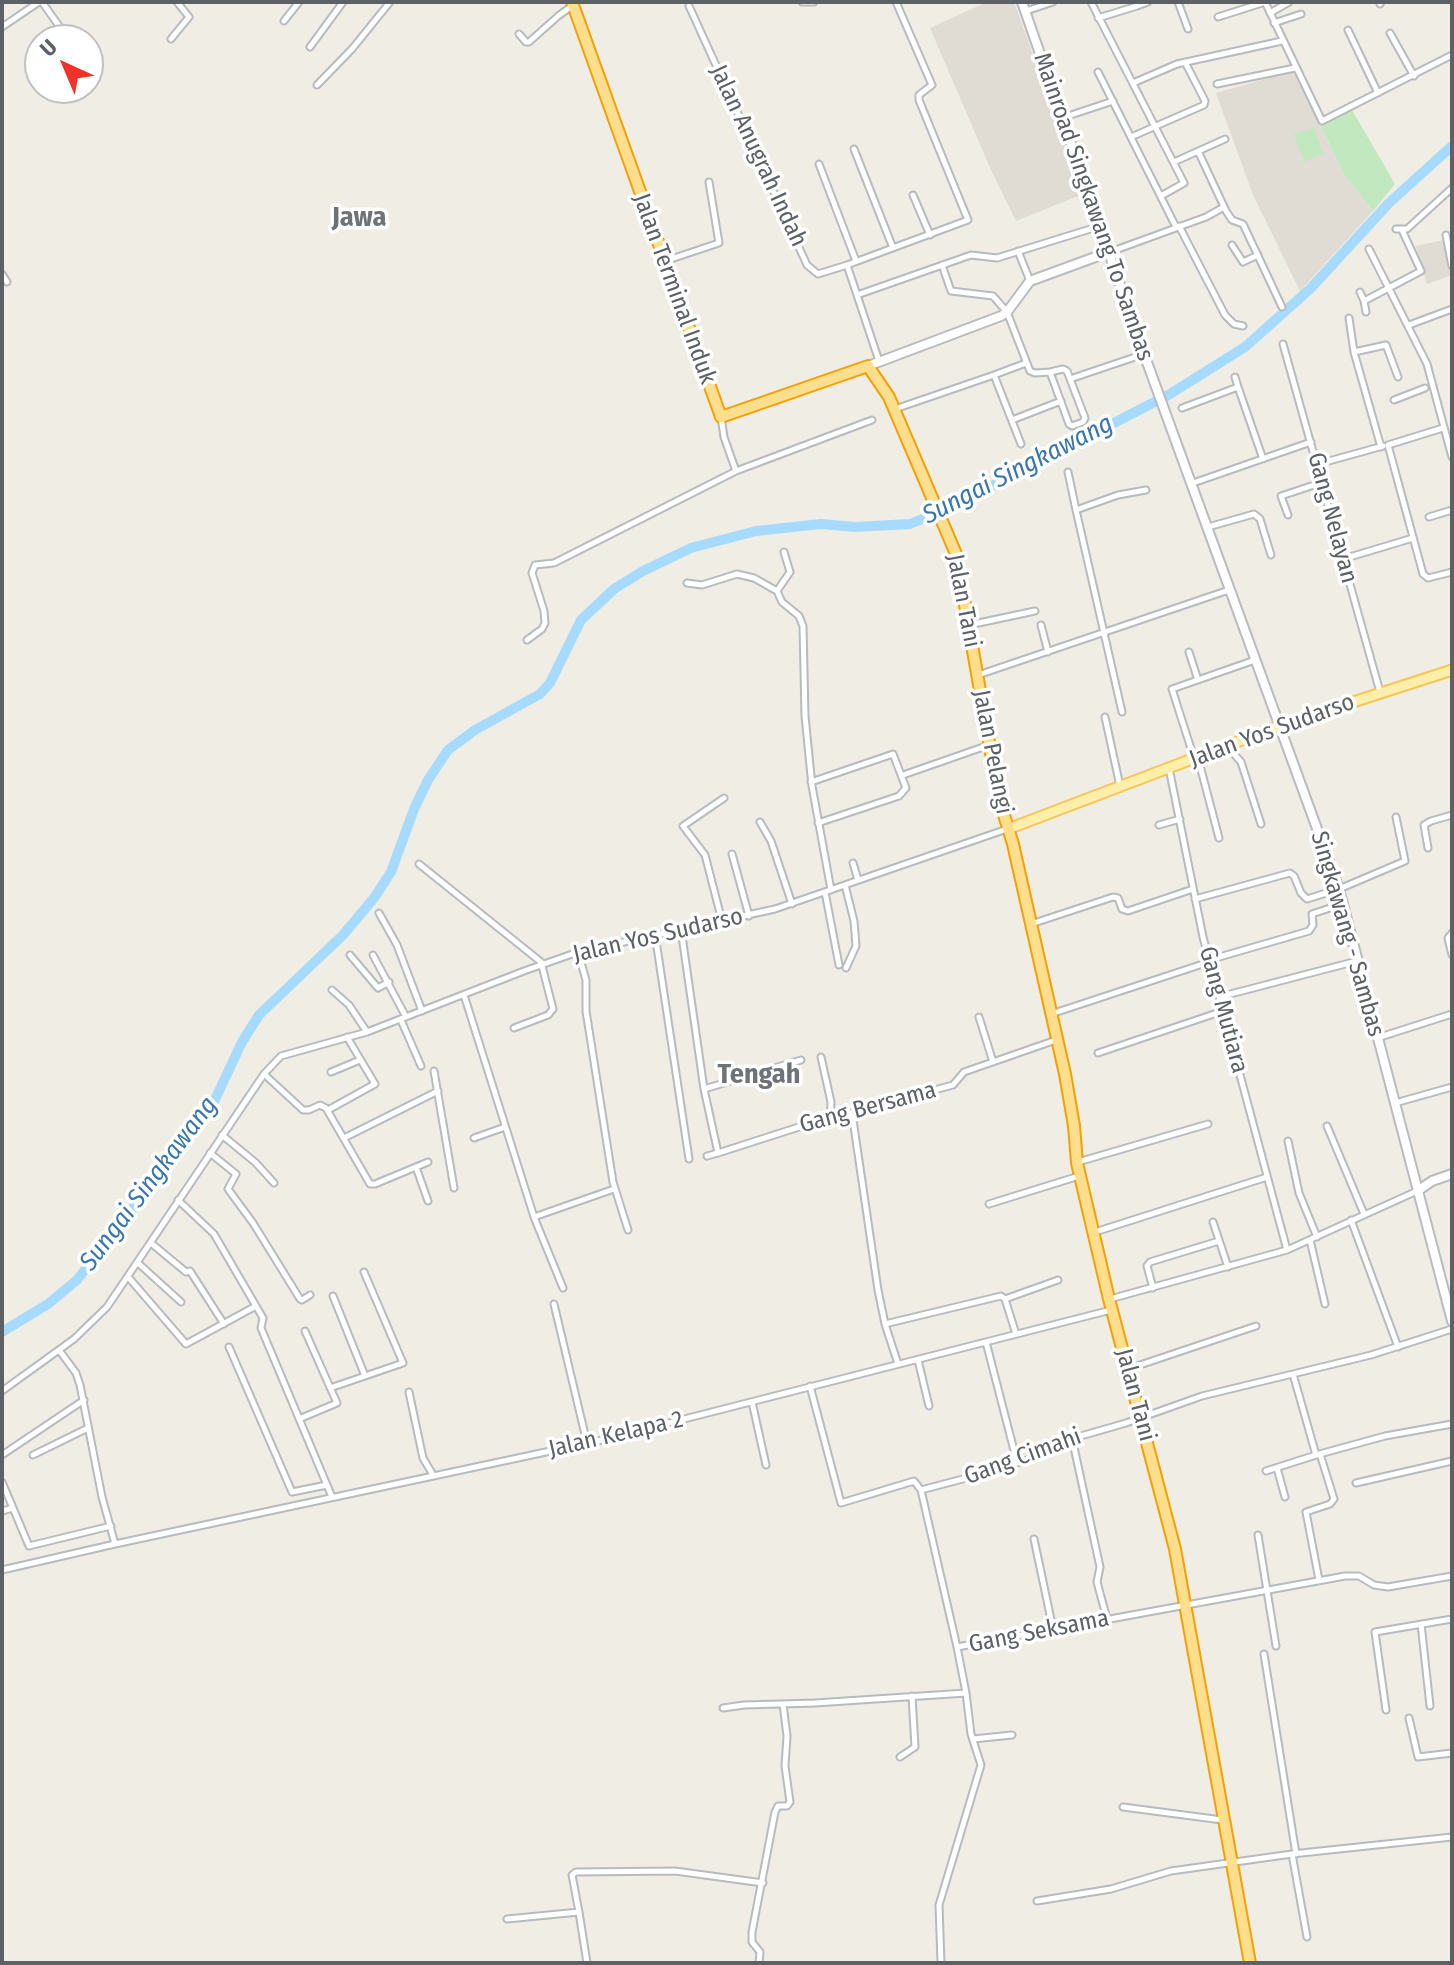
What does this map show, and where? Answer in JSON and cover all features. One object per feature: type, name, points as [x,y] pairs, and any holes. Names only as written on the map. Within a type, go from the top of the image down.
[{"type":"highway","name":"Jalan Terminal Induk","points":[[572,4],[721,417]]},
{"type":"highway","points":[[721,417],[868,366]]},
{"type":"highway","name":"Jalan Tani","points":[[868,366],[884,387],[956,554],[977,675]]},
{"type":"highway","name":"Jalan Pelangi","points":[[977,675],[999,799],[1008,829]]},
{"type":"highway","name":"Jalan Tani","points":[[1008,829],[1071,1105],[1077,1163],[1127,1369],[1164,1500],[1186,1604],[1250,1963]]},
{"type":"main road","name":"Jalan Yos Sudarso","points":[[1008,829],[1279,726],[1452,670]]},
{"type":"street","points":[[2,27],[40,2],[57,24]]},
{"type":"street","points":[[171,39],[189,17],[177,2]]},
{"type":"street","points":[[284,21],[299,2]]},
{"type":"street","points":[[310,47],[343,2]]},
{"type":"street","points":[[317,85],[352,49],[390,2]]},
{"type":"street","points":[[802,2],[814,2]]},
{"type":"street","points":[[879,361],[847,265],[965,222],[968,218],[919,100],[919,95],[932,85],[896,2]]},
{"type":"street","points":[[1024,7],[1053,2]]},
{"type":"street","points":[[1091,2],[1184,183],[1161,196]]},
{"type":"street","points":[[1098,18],[1148,2]]},
{"type":"street","points":[[1178,2],[1188,29]]},
{"type":"street","points":[[1218,17],[1265,2],[1322,121],[1452,55]]},
{"type":"street","points":[[1270,13],[1289,2]]},
{"type":"street","points":[[519,34],[529,42],[572,4]]},
{"type":"street","name":"Jalan Anugrah Indah","points":[[688,4],[807,265],[815,273],[821,274],[847,265]]},
{"type":"street","name":"Mainroad Singkawang To Sambas","points":[[1024,7],[1166,411]]},
{"type":"street","points":[[1274,23],[1301,14]]},
{"type":"street","points":[[1348,30],[1378,93]]},
{"type":"street","points":[[1390,33],[1414,76]]},
{"type":"street","points":[[1133,83],[1185,62],[1282,41]]},
{"type":"street","points":[[1131,137],[1205,104],[1185,62]]},
{"type":"street","points":[[1217,84],[1295,68]]},
{"type":"street","points":[[1098,72],[1225,315],[1234,324],[1243,326]]},
{"type":"street","points":[[1062,118],[1113,101]]},
{"type":"street","points":[[1174,162],[1225,139]]},
{"type":"street","points":[[854,149],[893,248]]},
{"type":"street","points":[[1198,151],[1232,220],[1243,224],[1282,307]]},
{"type":"street","points":[[819,164],[856,261]]},
{"type":"street","points":[[664,262],[719,243],[709,182]]},
{"type":"street","points":[[1364,301],[1421,271],[1399,229],[1411,225],[1452,188]]},
{"type":"street","points":[[913,195],[930,235]]},
{"type":"street","points":[[868,366],[1007,312],[1030,281],[1224,207]]},
{"type":"street","points":[[857,295],[971,255],[997,258],[1100,226]]},
{"type":"street","points":[[1446,235],[1452,266]]},
{"type":"street","points":[[1232,245],[1243,262],[1258,255]]},
{"type":"street","points":[[1369,249],[1427,364],[1430,387],[1449,439],[1452,457]]},
{"type":"street","points":[[1018,251],[1030,281]]},
{"type":"street","points":[[942,265],[951,291],[993,296],[1007,312],[1032,373],[1063,369],[1070,379],[1085,420],[1070,426],[1050,372]]},
{"type":"street","points":[[2,274],[7,282]]},
{"type":"street","points":[[1360,292],[1366,312]]},
{"type":"street","points":[[1409,325],[1452,309]]},
{"type":"street","points":[[1349,318],[1354,352],[1424,577],[1452,572]]},
{"type":"street","name":"Gang Nelayan","points":[[1283,344],[1380,692]]},
{"type":"street","points":[[1354,352],[1386,345],[1398,377]]},
{"type":"street","points":[[1070,379],[1144,354]]},
{"type":"street","points":[[894,410],[1026,363]]},
{"type":"street","points":[[994,375],[1021,444]]},
{"type":"street","points":[[1235,377],[1263,459]]},
{"type":"street","points":[[1182,408],[1238,387]]},
{"type":"street","points":[[1394,400],[1430,387]]},
{"type":"street","points":[[1012,420],[1061,401]]},
{"type":"street","name":"Singkawang - Sambas","points":[[1166,411],[1339,889],[1452,1321]]},
{"type":"street","points":[[721,417],[724,437],[736,471]]},
{"type":"street","points":[[527,640],[545,623],[531,570],[538,564],[557,561],[736,471],[872,420]]},
{"type":"street","points":[[1318,464],[1443,428]]},
{"type":"street","points":[[1193,483],[1311,442]]},
{"type":"street","points":[[1068,472],[1122,712]]},
{"type":"street","points":[[1288,515],[1281,496],[1323,482]]},
{"type":"street","points":[[1076,510],[1121,494],[1146,490]]},
{"type":"street","points":[[1429,517],[1452,510]]},
{"type":"street","points":[[1208,527],[1254,514],[1260,519],[1271,555]]},
{"type":"street","points":[[1343,559],[1413,538]]},
{"type":"street","points":[[777,591],[790,572],[784,552]]},
{"type":"street","points":[[687,583],[702,585],[737,574],[754,578],[777,591],[782,602],[799,616],[803,626],[805,716],[811,782],[843,967],[856,949],[845,885]]},
{"type":"street","points":[[977,675],[1229,590]]},
{"type":"street","points":[[968,625],[1035,611]]},
{"type":"street","points":[[1041,625],[1048,652]]},
{"type":"street","points":[[1189,652],[1198,680]]},
{"type":"street","points":[[1219,838],[1172,689],[1255,660]]},
{"type":"street","points":[[1105,717],[1120,787]]},
{"type":"street","points":[[1231,744],[1241,762],[1261,824]]},
{"type":"street","points":[[903,775],[990,745]]},
{"type":"street","points":[[811,782],[890,754],[895,755],[906,788],[902,794],[818,823]]},
{"type":"street","name":"Gang Mutiara","points":[[1169,768],[1209,961],[1287,1250]]},
{"type":"street","points":[[722,921],[705,855],[683,826],[724,798]]},
{"type":"street","points":[[1428,848],[1424,825],[1452,815]]},
{"type":"street","points":[[1195,899],[1290,873],[1307,899],[1339,889],[1405,861],[1396,817]]},
{"type":"street","points":[[1159,825],[1180,819]]},
{"type":"street","points":[[760,822],[775,851],[792,904]]},
{"type":"street","name":"Jalan Yos Sudarso","points":[[2,1391],[59,1350],[107,1307],[264,1074],[281,1056],[367,1032],[578,952],[792,904],[1008,829]]},
{"type":"street","points":[[732,854],[749,916]]},
{"type":"street","points":[[853,863],[858,880]]},
{"type":"street","points":[[419,864],[542,964],[553,1009],[514,1028]]},
{"type":"street","points":[[1031,924],[1113,897],[1118,898],[1122,909],[1128,911],[1193,889]]},
{"type":"street","points":[[1050,1014],[1309,931],[1313,925],[1312,914],[1342,904]]},
{"type":"street","points":[[379,913],[397,945],[422,1011]]},
{"type":"street","points":[[681,929],[704,1089],[718,1153]]},
{"type":"street","points":[[1452,933],[1448,938],[1452,955]]},
{"type":"street","points":[[655,934],[689,1159]]},
{"type":"street","points":[[578,952],[586,980],[586,1011],[614,1189],[628,1230]]},
{"type":"street","points":[[350,955],[378,988],[389,982]]},
{"type":"street","points":[[373,955],[389,982],[421,1066]]},
{"type":"street","points":[[1219,997],[1357,961]]},
{"type":"street","points":[[332,990],[349,1005],[367,1032]]},
{"type":"street","points":[[464,995],[534,1217],[563,1288]]},
{"type":"street","points":[[1098,1053],[1223,1011]]},
{"type":"street","points":[[1377,1038],[1452,1014]]},
{"type":"street","points":[[979,1017],[993,1062]]},
{"type":"street","points":[[328,1110],[375,1085],[347,1037]]},
{"type":"street","name":"Gang Bersama","points":[[707,1156],[955,1084],[964,1072],[1056,1040]]},
{"type":"street","points":[[821,1057],[831,1102],[830,1119]]},
{"type":"street","points":[[331,1072],[360,1060]]},
{"type":"street","points":[[704,1089],[801,1060]]},
{"type":"street","points":[[434,1071],[454,1188]]},
{"type":"street","points":[[264,1074],[303,1110],[320,1105],[328,1110],[370,1184],[428,1162]]},
{"type":"street","points":[[1395,1103],[1452,1087]]},
{"type":"street","points":[[344,1138],[438,1091]]},
{"type":"street","points":[[852,1113],[885,1324],[898,1364]]},
{"type":"street","points":[[1077,1163],[1208,1124]]},
{"type":"street","points":[[1327,1126],[1364,1214]]},
{"type":"street","points":[[474,1138],[505,1127]]},
{"type":"street","points":[[222,1135],[256,1163],[274,1183]]},
{"type":"street","points":[[1288,1141],[1300,1197],[1317,1237]]},
{"type":"street","points":[[210,1153],[236,1174],[228,1189],[300,1299],[310,1295]]},
{"type":"street","points":[[416,1167],[428,1201]]},
{"type":"street","points":[[1419,1190],[1432,1181],[1452,1174]]},
{"type":"street","points":[[989,1204],[1080,1175]]},
{"type":"street","points":[[1094,1232],[1267,1177]]},
{"type":"street","points":[[534,1217],[614,1189]]},
{"type":"street","name":"Jalan Kelapa 2","points":[[2,1570],[113,1535],[160,1536],[329,1490],[433,1475],[587,1443],[1016,1334],[1153,1288],[1287,1250],[1419,1190]]},
{"type":"street","points":[[178,1200],[214,1234],[263,1318],[261,1328],[329,1490],[292,1492],[229,1347]]},
{"type":"street","points":[[1351,1220],[1398,1347]]},
{"type":"street","points":[[1213,1222],[1228,1267]]},
{"type":"street","points":[[1310,1240],[1325,1304]]},
{"type":"street","points":[[1153,1288],[1147,1266],[1150,1262],[1219,1241]]},
{"type":"street","points":[[151,1243],[186,1272],[190,1271],[224,1324]]},
{"type":"street","points":[[138,1263],[181,1302]]},
{"type":"street","points":[[330,1388],[403,1363],[364,1272]]},
{"type":"street","points":[[129,1278],[183,1343],[190,1343],[256,1306]]},
{"type":"street","points":[[885,1324],[998,1296],[1005,1299],[1058,1280]]},
{"type":"street","points":[[333,1296],[365,1376]]},
{"type":"street","points":[[1005,1299],[1016,1334]]},
{"type":"street","points":[[554,1304],[587,1443]]},
{"type":"street","points":[[1127,1369],[1256,1326]]},
{"type":"street","name":"Gang Cimahi","points":[[810,1386],[841,1503],[914,1481],[921,1490],[1040,1456],[1046,1446],[1202,1396],[1398,1347],[1452,1329]]},
{"type":"street","points":[[299,1419],[337,1403],[305,1331]]},
{"type":"street","points":[[986,1342],[1017,1462]]},
{"type":"street","points":[[2,1482],[29,1546],[113,1535],[78,1377],[59,1350]]},
{"type":"street","points":[[918,1360],[929,1406]]},
{"type":"street","points":[[1293,1374],[1334,1499],[1330,1504],[1306,1512],[1319,1580]]},
{"type":"street","points":[[409,1392],[423,1458],[433,1475]]},
{"type":"street","points":[[2,1455],[84,1400]]},
{"type":"street","points":[[752,1402],[766,1465]]},
{"type":"street","points":[[1266,1471],[1385,1436],[1452,1424]]},
{"type":"street","points":[[33,1455],[88,1428]]},
{"type":"street","points":[[1072,1438],[1100,1567],[1097,1585],[1107,1619]]},
{"type":"street","points":[[1356,1483],[1452,1461]]},
{"type":"street","points":[[1277,1468],[1285,1497]]},
{"type":"street","name":"Gang Seksama","points":[[921,1490],[957,1647],[1319,1580],[1355,1576],[1374,1585],[1388,1587],[1452,1576]]},
{"type":"street","points":[[2,1511],[13,1508]]},
{"type":"street","points":[[1258,1535],[1276,1646]]},
{"type":"street","points":[[1034,1539],[1053,1629]]},
{"type":"street","points":[[1386,1710],[1374,1635],[1378,1631],[1452,1619]]},
{"type":"street","points":[[1421,1624],[1430,1706]]},
{"type":"street","points":[[941,1963],[939,1905],[981,1765],[973,1739],[957,1647]]},
{"type":"street","points":[[1264,1654],[1307,1937]]},
{"type":"street","points":[[723,1708],[966,1693]]},
{"type":"street","points":[[900,1757],[915,1747],[912,1696]]},
{"type":"street","points":[[759,1963],[760,1952],[751,1938],[776,1809],[788,1806],[790,1802],[783,1704]]},
{"type":"street","points":[[1409,1718],[1418,1757],[1452,1753]]},
{"type":"street","points":[[973,1739],[1012,1735]]},
{"type":"street","points":[[1123,1807],[1223,1820]]},
{"type":"street","points":[[1037,1901],[1111,1889],[1171,1871],[1452,1837]]},
{"type":"street","points":[[587,1963],[572,1875],[576,1872],[675,1871],[763,1883]]},
{"type":"street","points":[[507,1919],[579,1912]]},
{"type":"shaded area","points":[[987,2],[1014,2],[1083,194],[1016,221],[930,28]]},
{"type":"shaded area","points":[[1293,71],[1345,176],[1373,211],[1300,291],[1253,195],[1216,93]]},
{"type":"shaded area","points":[[1444,240],[1452,275],[1427,284],[1416,246]]},
{"type":"green space","points":[[1352,110],[1395,184],[1373,211],[1345,176],[1320,125]]},
{"type":"green space","points":[[1314,128],[1323,154],[1304,162],[1294,134]]},
{"type":"waterway","name":"Sungai Singkawang","points":[[2,1332],[48,1304],[77,1280],[212,1106],[242,1042],[259,1015],[343,935],[374,898],[391,872],[428,780],[448,750],[475,730],[540,694],[550,683],[581,620],[614,589],[691,548],[756,531],[821,524],[855,527],[910,524],[951,507],[1170,394],[1245,347],[1310,289],[1389,203],[1452,146]]},
{"type":"district","name":"Jawa","points":[[359,218]]},
{"type":"district","name":"Tengah","points":[[759,1075]]}]
